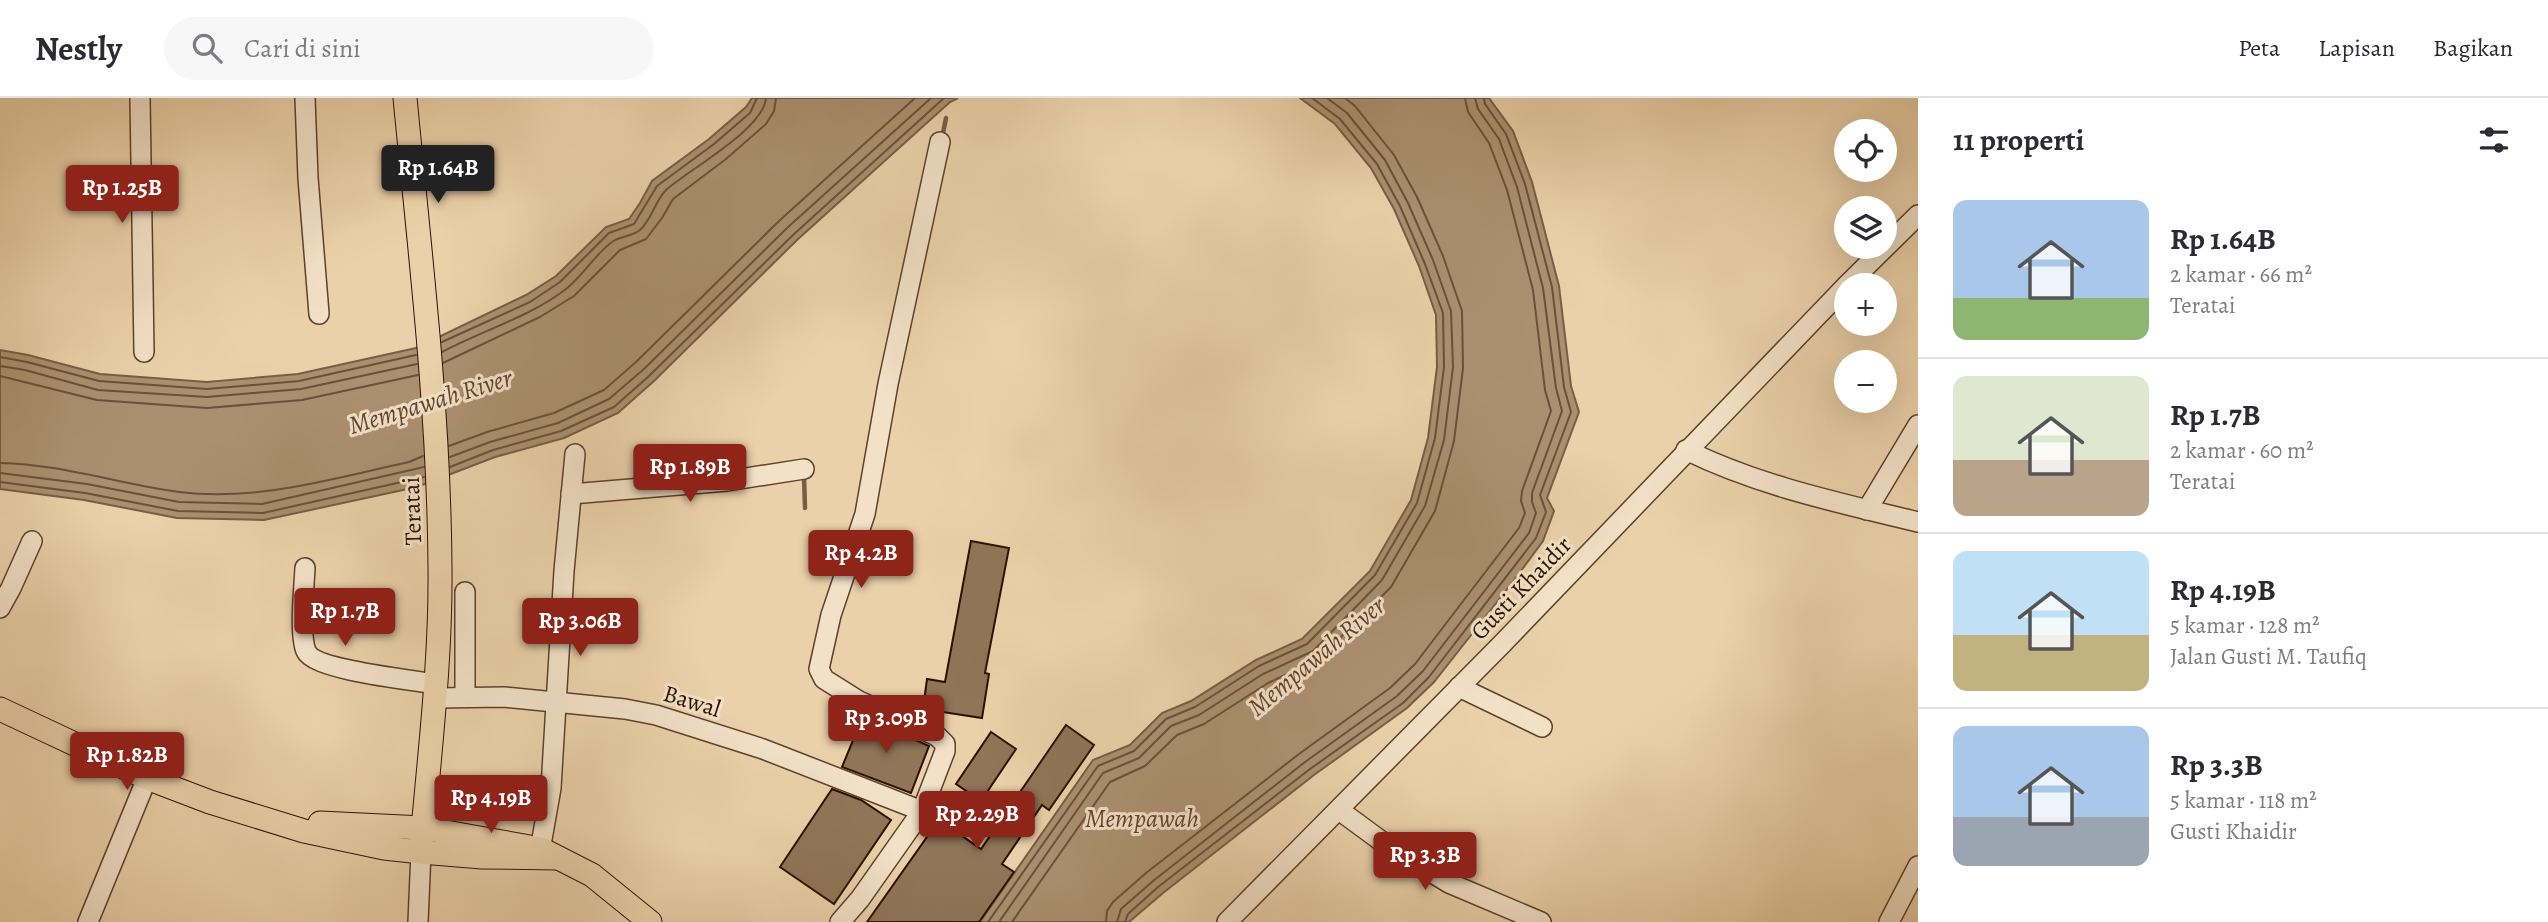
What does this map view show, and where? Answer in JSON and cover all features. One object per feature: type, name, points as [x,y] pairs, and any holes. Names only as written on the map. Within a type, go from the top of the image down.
[{"type":"main road","name":"Teratai","points":[[405,98],[427,317],[440,569],[436,691],[421,852]]},
{"type":"main road","points":[[0,709],[147,778],[274,822],[345,840],[421,852],[482,857],[546,855]]},
{"type":"main road","points":[[274,822],[423,828],[546,855],[592,875],[650,922]]},
{"type":"street","points":[[140,98],[144,352]]},
{"type":"street","points":[[305,98],[308,178],[319,314]]},
{"type":"street","points":[[840,922],[922,811],[945,744],[932,733],[848,694],[824,679],[820,669],[831,615],[865,514],[888,384],[940,142]]},
{"type":"street","name":"Gusti Khaidir","points":[[1858,273],[1918,215]]},
{"type":"street","name":"Gusti Khaidir","points":[[1227,922],[1459,687],[1834,297]]},
{"type":"street","points":[[1867,510],[1918,425]]},
{"type":"street","points":[[1686,450],[1740,474],[1808,495],[1918,522]]},
{"type":"street","points":[[546,855],[564,570],[575,454]]},
{"type":"street","points":[[571,494],[727,481],[804,469]]},
{"type":"street","points":[[0,608],[32,541]]},
{"type":"street","name":"Bawal","points":[[305,568],[303,637],[306,651],[319,663],[465,697],[504,697],[656,715],[763,749],[922,811]]},
{"type":"street","points":[[465,592],[465,697]]},
{"type":"street","points":[[1459,687],[1542,727]]},
{"type":"street","points":[[88,922],[147,778]]},
{"type":"street","points":[[1339,810],[1388,846],[1449,883],[1541,922]]},
{"type":"street","name":"Teratai","points":[[418,922],[421,852]]},
{"type":"street","points":[[1889,922],[1918,866]]},
{"type":"water","name":"Mempawah River","points":[[752,98],[958,98],[950,102],[797,240],[618,413],[564,438],[495,457],[417,487],[264,520],[177,518],[84,500],[0,489],[0,350],[100,374],[207,382],[298,374],[416,348],[526,295],[556,276],[606,227],[629,219],[652,181],[709,139],[746,107]]},
{"type":"water","name":"Mempawah","points":[[1300,98],[1489,98],[1513,131],[1532,182],[1559,286],[1571,386],[1579,412],[1547,498],[1554,511],[1543,541],[1434,682],[1407,708],[1314,775],[1129,922],[980,922],[1093,760],[1130,745],[1162,713],[1191,701],[1256,660],[1302,639],[1370,571],[1411,500],[1428,438],[1437,367],[1436,315],[1419,266],[1394,209],[1371,168],[1335,124]]},
{"type":"building","points":[[971,541],[1009,548],[985,673],[989,674],[982,718],[923,709],[927,679],[945,682]]},
{"type":"building","points":[[863,716],[929,746],[911,793],[842,767]]},
{"type":"building","points":[[1066,725],[1094,745],[1049,810],[1042,805],[1002,864],[1014,872],[979,922],[867,922],[939,820],[981,849]]},
{"type":"building","points":[[991,732],[1016,749],[981,801],[956,784]]},
{"type":"building","points":[[832,789],[861,800],[891,820],[834,904],[780,867]]},
{"type":"waterway","points":[[942,138],[946,118]]},
{"type":"waterway","points":[[804,475],[805,508]]}]
